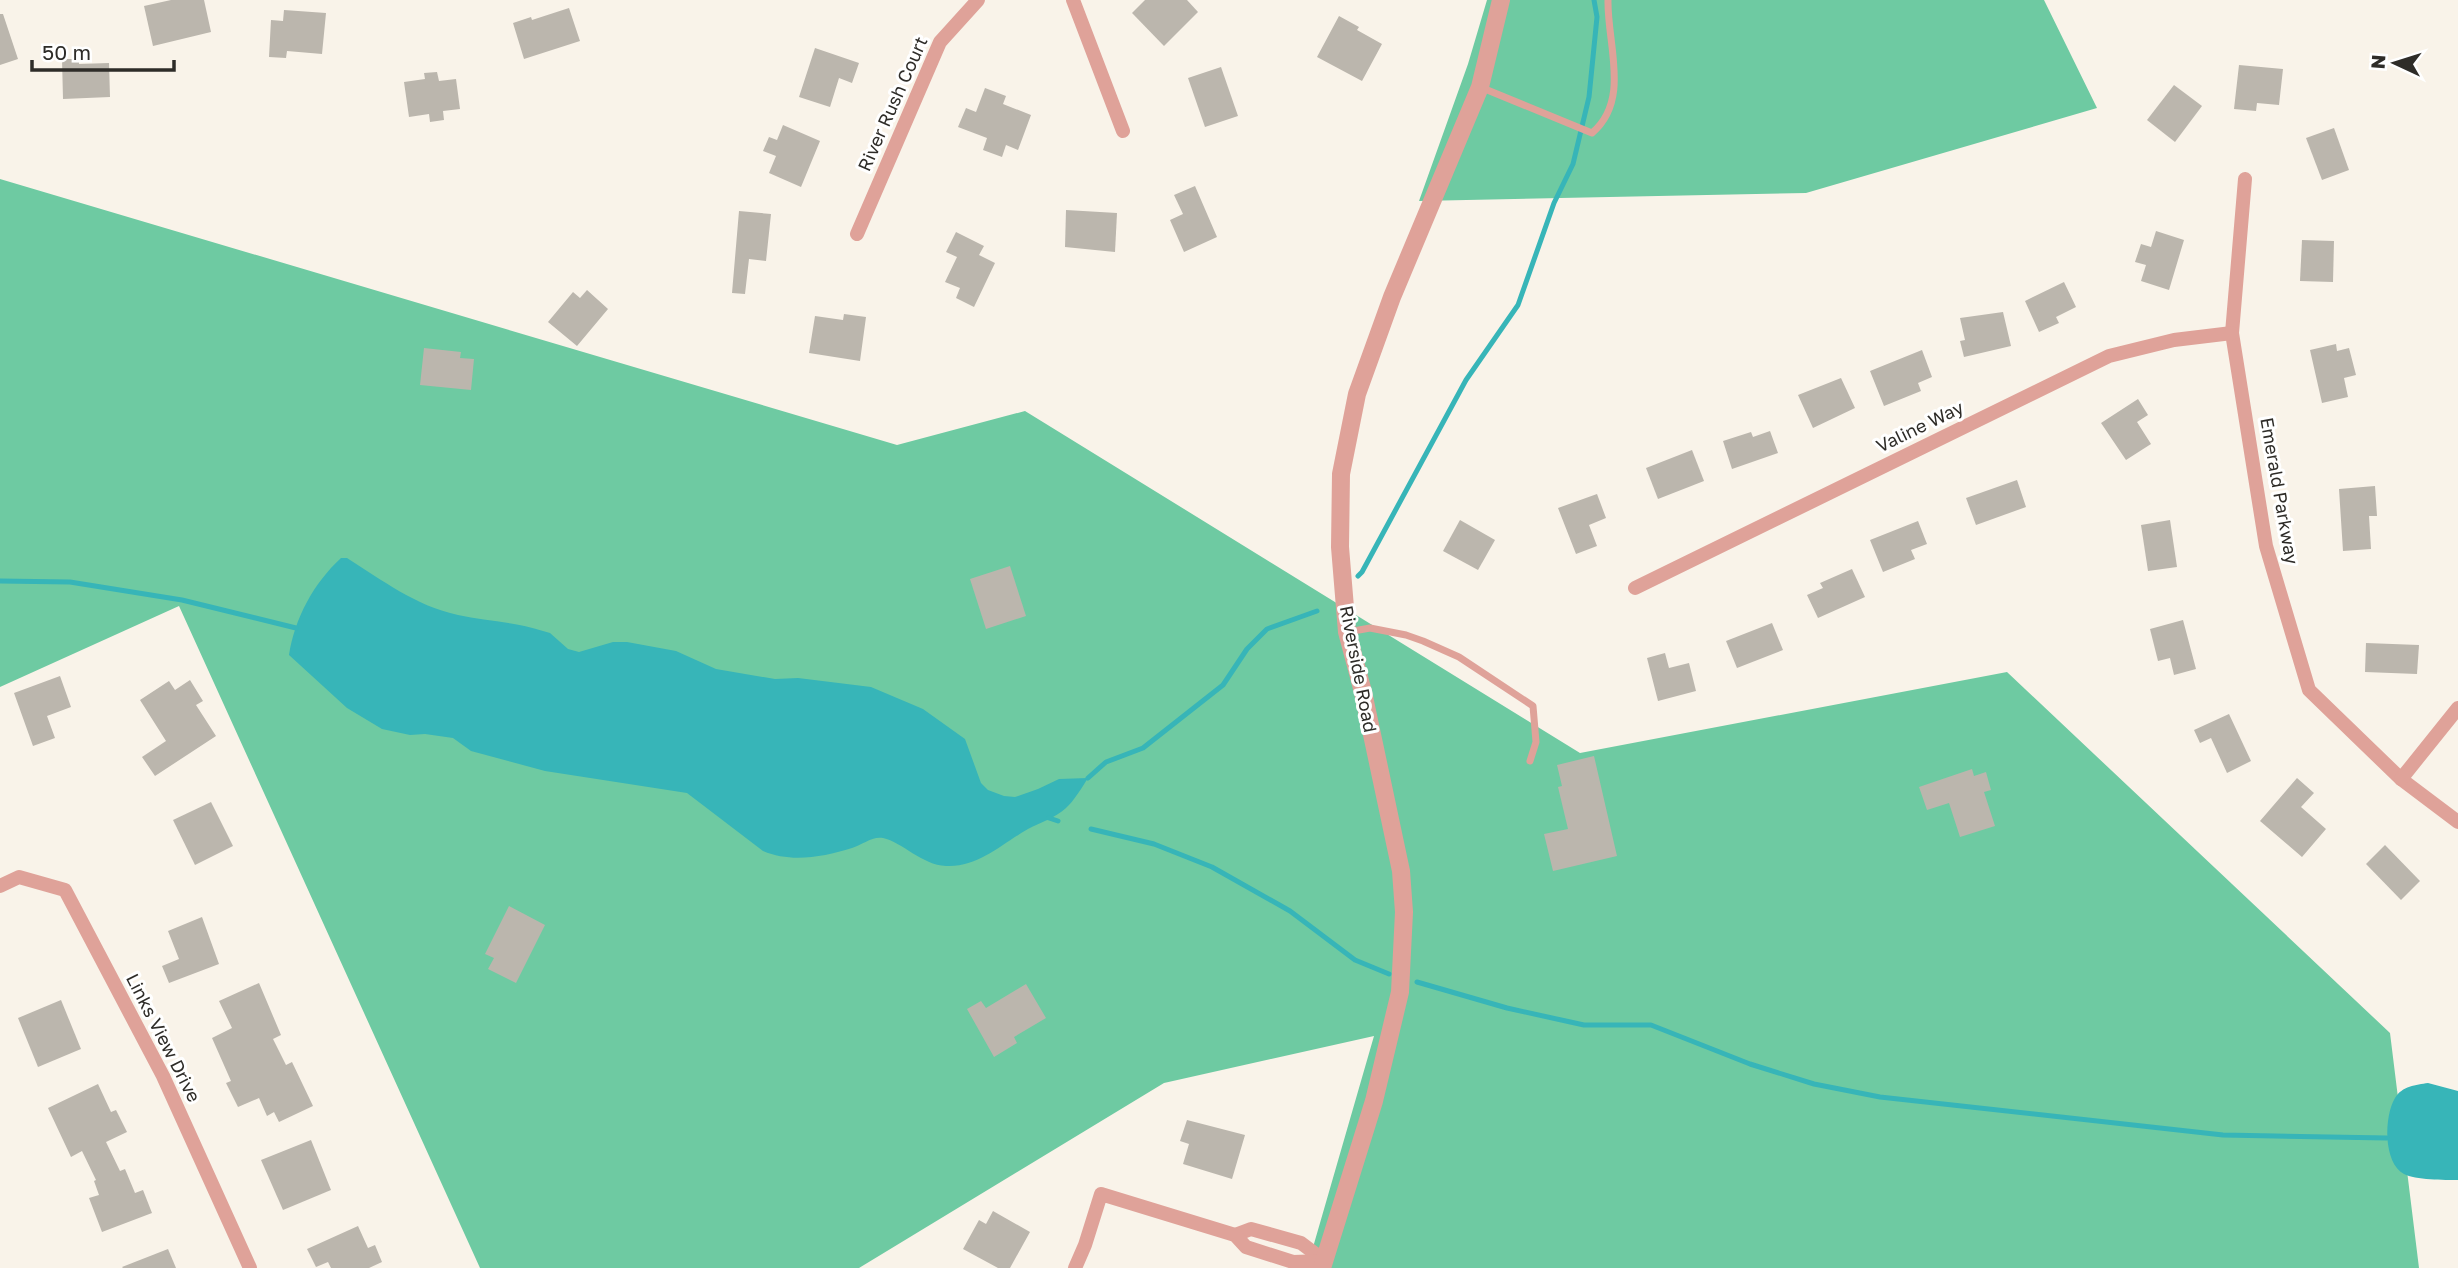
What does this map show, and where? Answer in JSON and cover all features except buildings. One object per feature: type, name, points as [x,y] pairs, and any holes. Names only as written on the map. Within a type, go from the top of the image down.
[{"type":"street","name":"River Rush Court","points":[[857,234],[940,42],[978,0]]},
{"type":"street","points":[[1073,0],[1123,131]]},
{"type":"street","name":"Riverside Road","points":[[1323,1264],[1374,1101],[1400,992],[1404,912],[1401,871],[1363,692],[1347,632],[1340,547],[1341,474],[1357,394],[1392,297],[1480,87],[1502,0]]},
{"type":"street","name":"Emerald Parkway","points":[[2245,179],[2232,333],[2266,546],[2309,690],[2401,779],[2458,822]]},
{"type":"street","name":"Valine Way","points":[[1635,588],[2109,356],[2174,340],[2232,333]]},
{"type":"street","points":[[2401,779],[2458,708]]},
{"type":"street","name":"Links View Drive","points":[[0,886],[19,877],[65,890],[163,1076],[250,1268]]},
{"type":"street","points":[[1075,1268],[1101,1194],[1235,1235],[1246,1247],[1293,1262],[1323,1264]]},
{"type":"street","points":[[1235,1235],[1251,1229],[1301,1243],[1323,1264]]},
{"type":"lane","points":[[1480,87],[1592,133],[1602,124],[1613,96],[1615,67],[1608,0]]},
{"type":"lane","points":[[1347,632],[1370,628],[1423,641],[1459,657],[1533,706],[1536,742],[1530,761]]},
{"type":"green space","points":[[1487,0],[2044,0],[2097,108],[1806,193],[1419,201],[1468,64]]},
{"type":"green space","points":[[0,179],[897,445],[1025,411],[1580,753],[2007,672],[2390,1033],[2419,1268],[1307,1268],[1374,1036],[1164,1083],[859,1268],[480,1268],[179,606],[0,687]]},
{"type":"water","points":[[341,558],[347,558],[400,591],[443,611],[550,633],[568,649],[579,652],[613,642],[627,642],[676,651],[716,669],[775,679],[798,678],[871,687],[923,709],[965,739],[981,783],[988,790],[1004,796],[1015,797],[1059,779],[1088,778],[1072,802],[1062,811],[990,854],[958,866],[937,865],[883,838],[871,839],[852,848],[818,856],[796,858],[774,855],[763,851],[687,793],[545,771],[471,751],[453,738],[410,735],[382,729],[347,708],[289,655],[307,602],[322,579]]},
{"type":"water","points":[[2428,1083],[2458,1091],[2458,1180],[2409,1176],[2397,1168],[2392,1160],[2387,1127],[2391,1106],[2398,1094],[2405,1089]]},
{"type":"waterway","points":[[1358,576],[1466,380],[1518,305],[1554,203],[1573,164],[1589,97],[1597,17],[1594,0]]},
{"type":"waterway","points":[[0,581],[70,582],[182,600],[296,628]]},
{"type":"waterway","points":[[1088,778],[1106,762],[1143,748],[1223,685],[1247,649],[1267,629],[1317,611]]},
{"type":"waterway","points":[[1049,818],[1058,821]]},
{"type":"waterway","points":[[1091,829],[1154,844],[1212,867],[1290,911],[1355,960],[1389,974]]},
{"type":"waterway","points":[[1417,982],[1507,1008],[1584,1025],[1651,1025],[1750,1064],[1814,1084],[1880,1097],[2223,1135],[2387,1138]]}]
